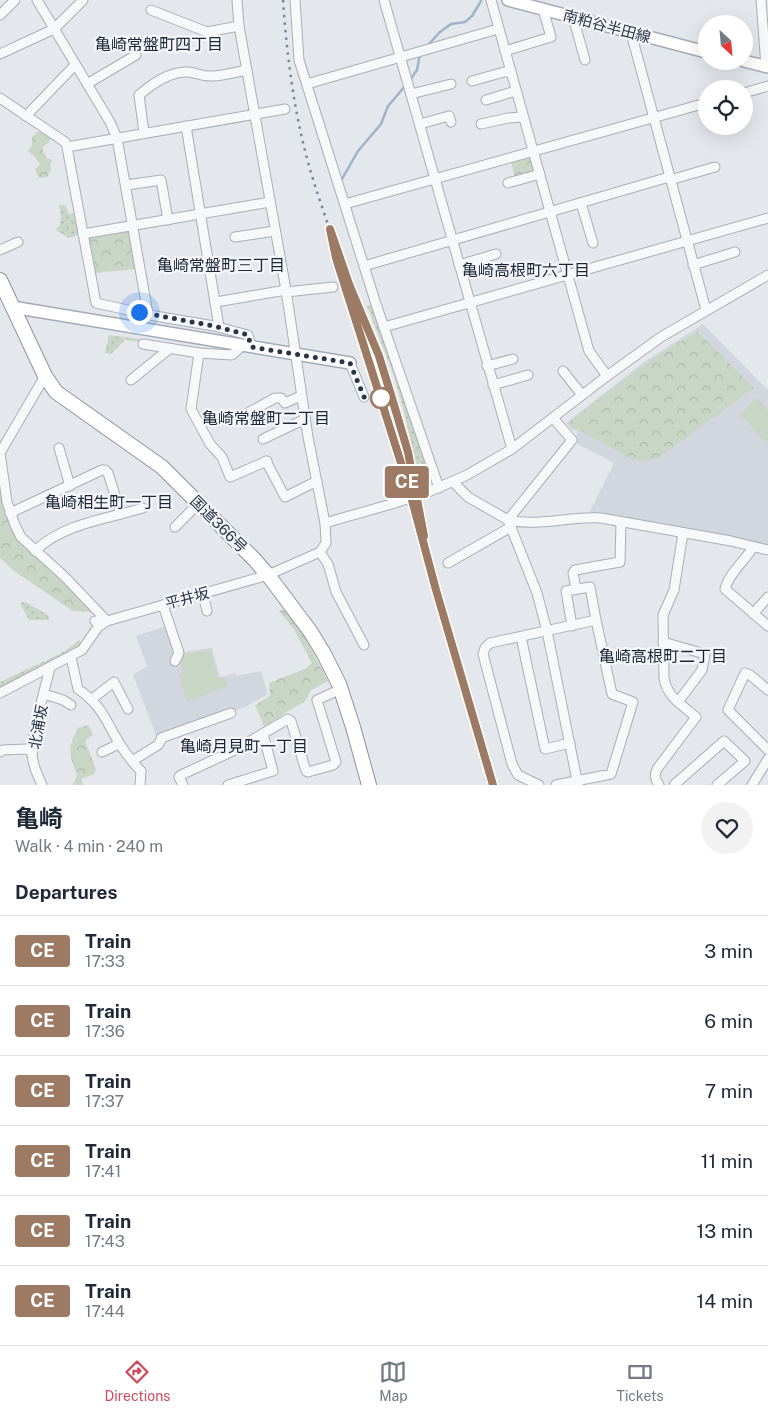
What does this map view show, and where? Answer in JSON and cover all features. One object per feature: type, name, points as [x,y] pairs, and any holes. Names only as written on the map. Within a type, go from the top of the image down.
[{"type":"highway","name":"国道366号","points":[[0,280],[6,306],[44,376],[56,392],[162,467],[254,559],[310,631],[324,654],[341,689],[369,785]]},
{"type":"main road","name":"南粕谷半田線","points":[[508,0],[698,50]]},
{"type":"main road","points":[[753,63],[767,67]]},
{"type":"main road","points":[[6,306],[350,363]]},
{"type":"street","points":[[1,12],[15,0]]},
{"type":"street","points":[[37,0],[118,138],[148,314]]},
{"type":"street","points":[[0,54],[54,28],[83,0]]},
{"type":"street","points":[[237,0],[247,70],[286,291],[301,396],[325,523],[326,543],[320,552],[328,564],[336,592],[364,645]]},
{"type":"street","points":[[295,0],[298,55],[376,304],[439,488]]},
{"type":"street","points":[[384,0],[512,449]]},
{"type":"street","points":[[491,0],[590,351],[607,376]]},
{"type":"street","points":[[761,0],[765,21],[767,67]]},
{"type":"street","points":[[151,10],[207,32],[240,26]]},
{"type":"street","points":[[504,51],[551,37],[543,10]]},
{"type":"street","points":[[574,17],[585,60]]},
{"type":"street","points":[[307,84],[498,29]]},
{"type":"street","points":[[631,33],[706,310]]},
{"type":"street","points":[[87,84],[136,55]]},
{"type":"street","points":[[26,116],[75,65]]},
{"type":"street","points":[[144,133],[139,95],[155,83],[180,73],[190,72],[211,76],[247,70]]},
{"type":"street","points":[[472,80],[511,72]]},
{"type":"street","points":[[411,94],[451,84]]},
{"type":"street","points":[[753,90],[768,86]]},
{"type":"street","points":[[486,100],[516,91]]},
{"type":"street","points":[[0,98],[65,142],[67,146],[96,303],[219,327],[248,335],[246,346],[232,355],[199,353],[143,344]]},
{"type":"street","points":[[344,204],[698,105]]},
{"type":"street","points":[[67,146],[285,109]]},
{"type":"street","points":[[420,124],[449,116],[451,122]]},
{"type":"street","points":[[481,124],[523,117]]},
{"type":"street","points":[[186,126],[219,327]]},
{"type":"street","points":[[364,266],[669,178],[715,167]]},
{"type":"street","points":[[508,183],[540,174]]},
{"type":"street","points":[[126,185],[161,180],[168,220]]},
{"type":"street","points":[[83,234],[270,202]]},
{"type":"street","points":[[581,203],[593,243]]},
{"type":"street","points":[[384,327],[768,218]]},
{"type":"street","points":[[235,237],[275,231]]},
{"type":"street","points":[[0,250],[18,242]]},
{"type":"street","points":[[693,265],[735,252]]},
{"type":"street","points":[[459,265],[496,254]]},
{"type":"street","points":[[325,523],[439,488],[512,449],[607,376],[661,338],[768,275]]},
{"type":"street","points":[[216,302],[286,291],[333,287]]},
{"type":"street","points":[[131,380],[169,349]]},
{"type":"street","points":[[199,353],[191,409],[210,444],[222,458],[230,477],[266,461],[285,497],[317,481]]},
{"type":"street","points":[[487,366],[514,359]]},
{"type":"street","points":[[350,363],[364,397]]},
{"type":"street","points":[[563,371],[582,395]]},
{"type":"street","points":[[493,385],[528,375]]},
{"type":"street","points":[[44,376],[0,453],[10,513],[21,537],[71,583],[106,621]]},
{"type":"street","points":[[237,420],[275,398],[281,398],[285,403],[301,396]]},
{"type":"street","points":[[448,563],[510,524],[572,440],[553,418]]},
{"type":"street","points":[[263,440],[305,419]]},
{"type":"street","points":[[59,448],[70,486]]},
{"type":"street","points":[[10,513],[105,470],[108,473],[121,514]]},
{"type":"street","points":[[453,482],[468,497],[510,524],[537,593],[578,783]]},
{"type":"street","points":[[176,527],[199,503]]},
{"type":"street","points":[[35,550],[48,540],[82,525],[143,508]]},
{"type":"street","points":[[510,524],[583,517],[731,541],[768,550]]},
{"type":"street","points":[[576,589],[573,573],[575,570],[620,562],[621,522]]},
{"type":"street","points":[[659,785],[655,780],[657,769],[696,717],[670,696],[665,687],[663,615],[674,590],[683,533]]},
{"type":"street","points":[[753,547],[747,558],[727,581],[725,589],[768,626]]},
{"type":"street","name":"平井坂","points":[[106,621],[268,575],[320,552]]},
{"type":"street","points":[[556,785],[578,783],[610,774],[633,702],[612,694],[590,587],[566,591],[572,626]]},
{"type":"street","points":[[203,594],[207,611]]},
{"type":"street","points":[[753,614],[768,597]]},
{"type":"street","points":[[163,605],[179,653],[175,661]]},
{"type":"street","points":[[95,620],[106,621]]},
{"type":"street","points":[[539,785],[518,775],[512,764],[482,654],[490,643],[596,620]]},
{"type":"street","points":[[0,693],[82,650],[98,627],[106,621]]},
{"type":"street","points":[[521,637],[545,749],[570,744]]},
{"type":"street","points":[[663,642],[705,654],[702,670],[678,702]]},
{"type":"street","points":[[71,656],[78,688],[92,699],[109,723],[119,744],[141,771],[140,785]]},
{"type":"street","name":"北浦坂","points":[[42,785],[34,766],[32,752],[50,668]]},
{"type":"street","points":[[768,690],[745,673],[728,710],[768,750]]},
{"type":"street","points":[[92,699],[114,682],[128,709]]},
{"type":"street","points":[[183,785],[181,775],[233,751],[288,719],[291,721],[306,771],[333,765],[336,762],[317,700],[341,689]]},
{"type":"street","points":[[44,694],[63,700],[71,705]]},
{"type":"street","points":[[132,761],[158,745],[162,740],[161,738],[231,713]]},
{"type":"street","points":[[228,785],[273,771],[262,734]]},
{"type":"street","points":[[674,785],[724,741],[745,762],[717,785]]},
{"type":"street","points":[[102,752],[119,744]]},
{"type":"street","points":[[0,752],[3,750],[26,748],[32,752]]},
{"type":"street","points":[[752,785],[768,759]]},
{"type":"shaded area","points":[[703,324],[768,390],[768,547],[588,515],[614,463],[576,443],[577,431],[572,430],[566,423],[644,362]]},
{"type":"shaded area","points":[[172,624],[182,652],[212,648],[220,677],[236,673],[237,676],[261,671],[268,694],[245,707],[160,736],[156,735],[133,675],[147,666],[136,636]]},
{"type":"green space","points":[[38,132],[44,132],[51,138],[42,148],[47,159],[52,161],[50,165],[51,170],[47,177],[39,178],[35,169],[40,164],[28,151],[32,145],[32,137]]},
{"type":"green space","points":[[529,156],[532,157],[536,172],[515,179],[511,161]]},
{"type":"green space","points":[[59,205],[65,205],[69,214],[76,213],[80,234],[69,238],[57,231],[56,229],[59,227],[61,217]]},
{"type":"green space","points":[[129,230],[136,269],[94,273],[89,237]]},
{"type":"green space","points":[[371,304],[410,410],[429,470],[425,479],[417,478],[413,451],[393,373],[367,306]]},
{"type":"green space","points":[[698,332],[754,388],[658,458],[642,462],[631,459],[580,430],[574,429],[568,423],[647,363],[680,341]]},
{"type":"green space","points":[[109,335],[146,340],[141,342],[125,340],[111,354],[105,353]]},
{"type":"green space","points":[[757,398],[768,410],[768,440],[765,442],[740,414]]},
{"type":"green space","points":[[0,477],[22,544],[94,612],[73,611],[14,571],[0,558]]},
{"type":"green space","points":[[25,602],[48,615],[49,620],[29,620],[20,603]]},
{"type":"green space","points":[[286,609],[300,628],[328,681],[310,691],[307,699],[302,704],[264,727],[255,705],[270,696],[269,683],[305,669],[312,663],[293,628],[279,611]]},
{"type":"green space","points":[[79,640],[83,645],[68,657],[0,690],[0,682],[38,664],[42,669],[39,664],[65,651]]},
{"type":"green space","points":[[211,650],[218,678],[225,677],[228,686],[187,702],[179,674],[183,673],[179,659],[180,654]]},
{"type":"green space","points":[[88,725],[93,734],[85,741],[96,769],[94,774],[81,779],[83,785],[73,785],[77,775],[70,751],[72,741],[78,728]]},
{"type":"waterway","points":[[427,46],[440,32],[451,24],[465,22],[472,16],[481,1]]},
{"type":"waterway","points":[[410,80],[417,70],[420,54]]},
{"type":"waterway","points":[[342,179],[358,151],[381,124],[388,106],[406,85]]},
{"type":"railway","points":[[283,0],[289,67],[296,111],[306,155],[331,234]]},
{"type":"railway","points":[[330,229],[336,258],[408,485],[436,590],[493,785]]},
{"type":"railway","points":[[357,302],[397,413],[413,483]]},
{"type":"train","name":"CE","points":[[424,536],[408,452],[391,395],[379,356],[349,284],[330,229],[336,258],[408,485],[436,590],[493,785]]},
{"type":"district","name":"亀崎常盤町四丁目","points":[[159,44]]},
{"type":"district","name":"亀崎常盤町三丁目","points":[[221,265]]},
{"type":"district","name":"亀崎高根町六丁目","points":[[526,270]]},
{"type":"district","name":"亀崎常盤町二丁目","points":[[266,418]]},
{"type":"district","name":"亀崎相生町一丁目","points":[[109,502]]},
{"type":"district","name":"亀崎高根町二丁目","points":[[663,656]]},
{"type":"district","name":"亀崎月見町一丁目","points":[[244,746]]},
{"type":"route","points":[[139,312],[214,326],[248,335],[251,347],[350,363],[364,397],[381,398]]}]
